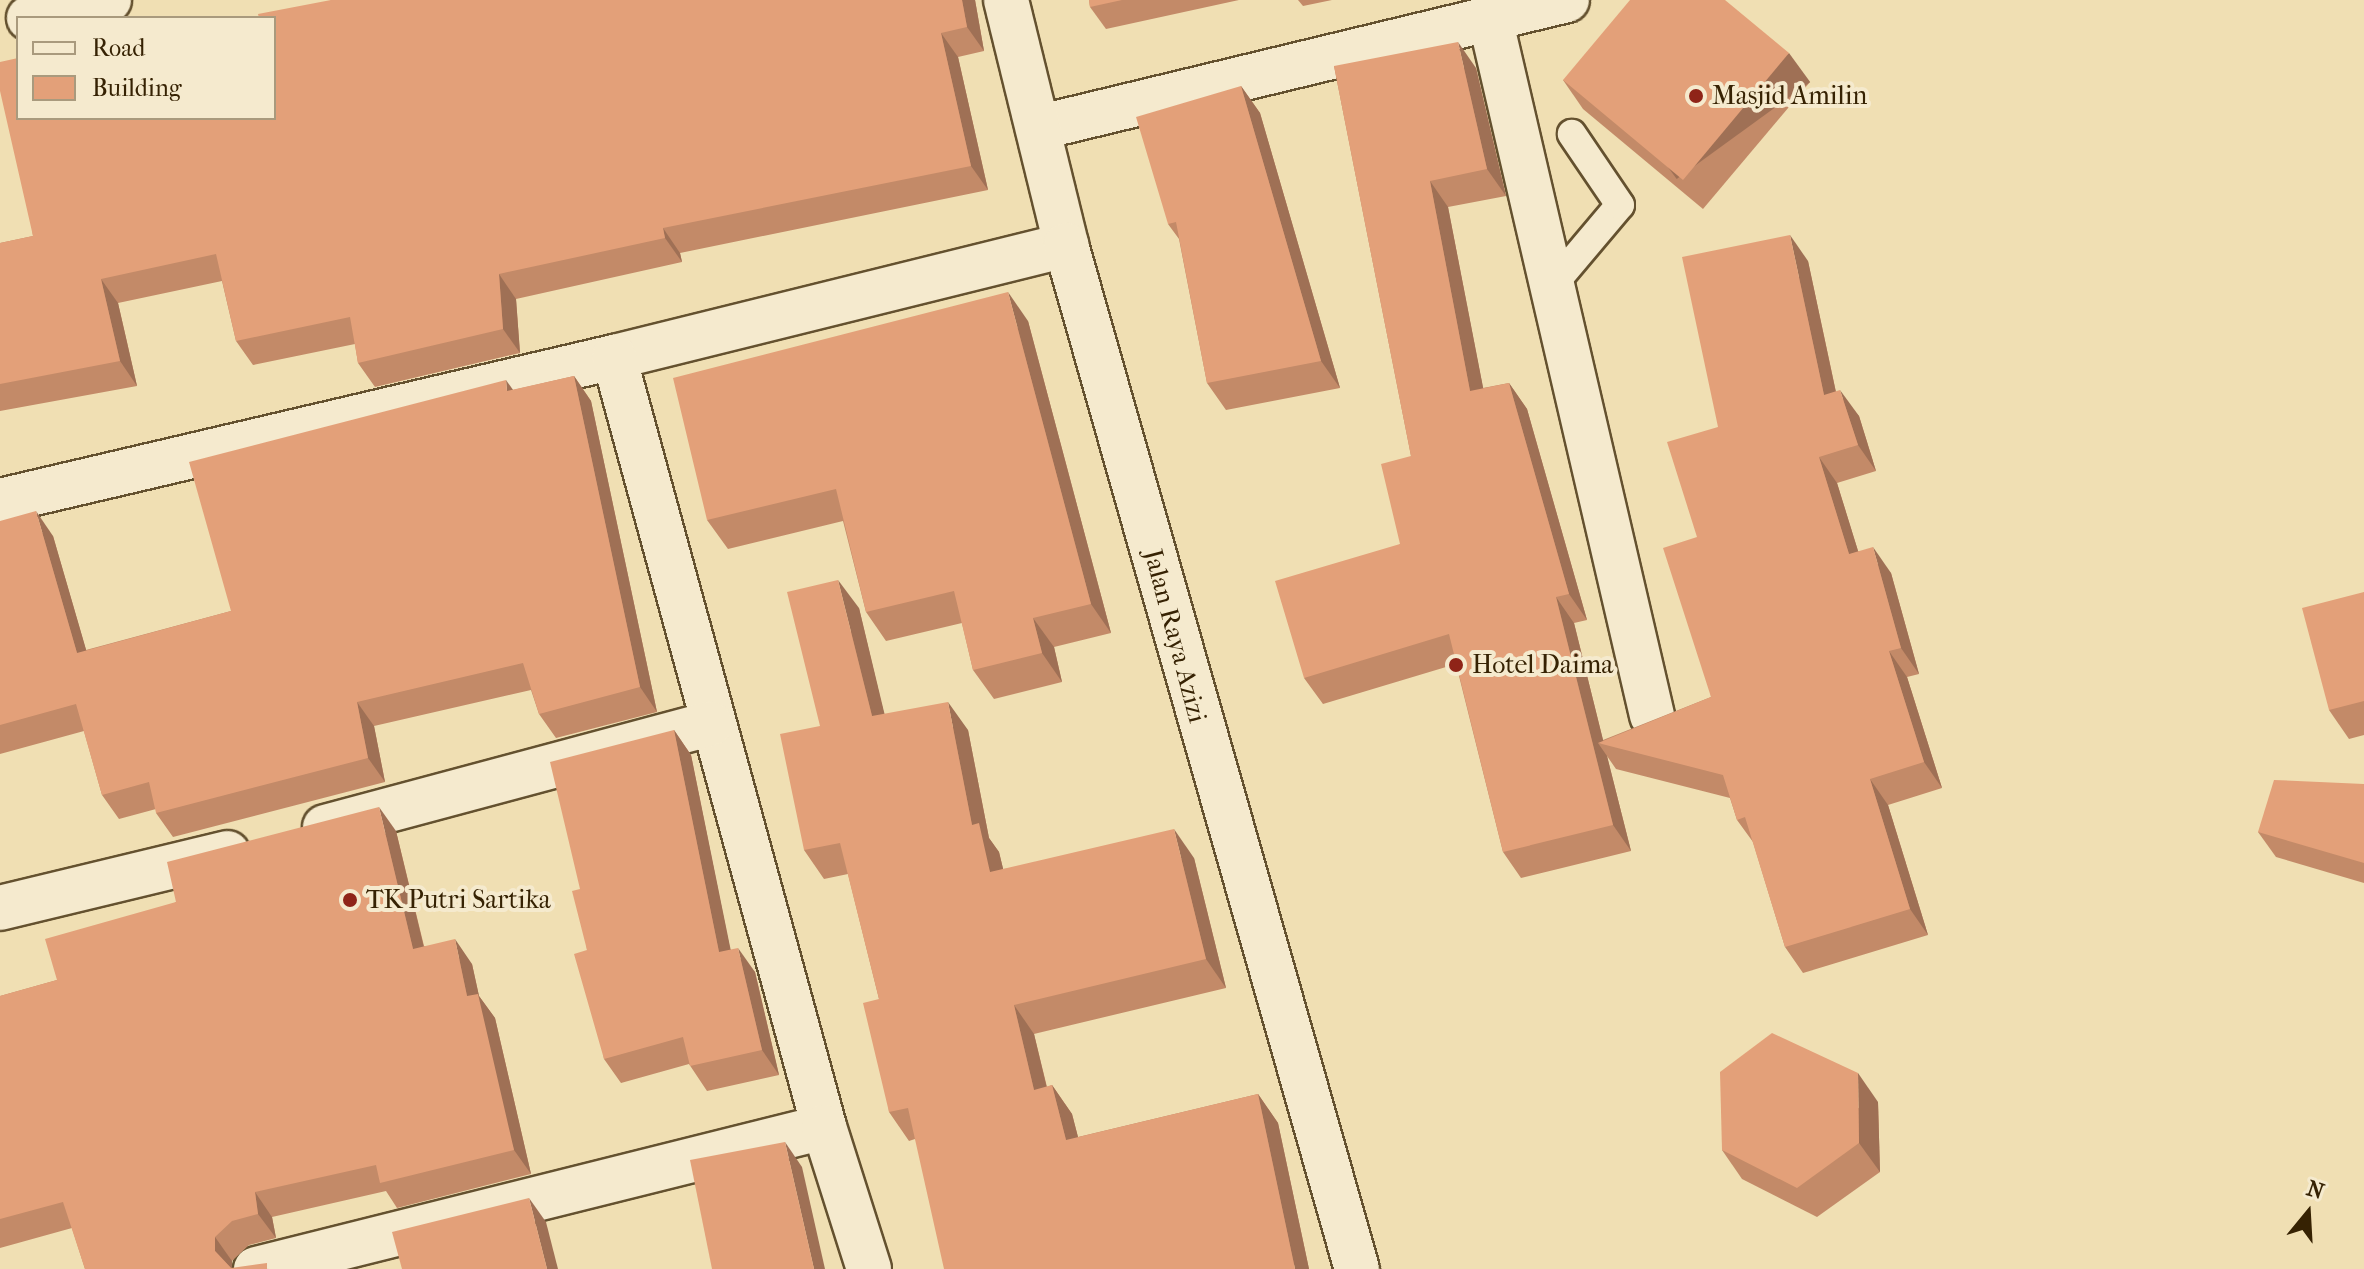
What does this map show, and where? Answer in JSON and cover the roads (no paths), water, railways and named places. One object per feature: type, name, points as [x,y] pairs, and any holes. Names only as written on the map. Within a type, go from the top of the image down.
[{"type":"street","points":[[38,16],[109,0]]},
{"type":"street","name":"Jalan Raya Azizi","points":[[1006,0],[1041,127],[1066,245],[1357,1269]]},
{"type":"street","points":[[1041,127],[1567,0]]},
{"type":"street","points":[[1490,18],[1556,281],[1652,715]]},
{"type":"street","points":[[0,501],[614,357],[1066,245]]},
{"type":"street","points":[[614,357],[710,724],[824,1127],[869,1269]]},
{"type":"street","points":[[0,908],[276,840],[710,724]]},
{"type":"street","points":[[256,1269],[824,1127]]},
{"type":"lane","points":[[1556,281],[1620,205],[1572,134]]},
{"type":"place","name":"Masjid Amilin","points":[[1696,96]]},
{"type":"place","name":"Hotel Daima","points":[[1456,665]]},
{"type":"place","name":"TK Putri Sartika","points":[[350,900]]}]
